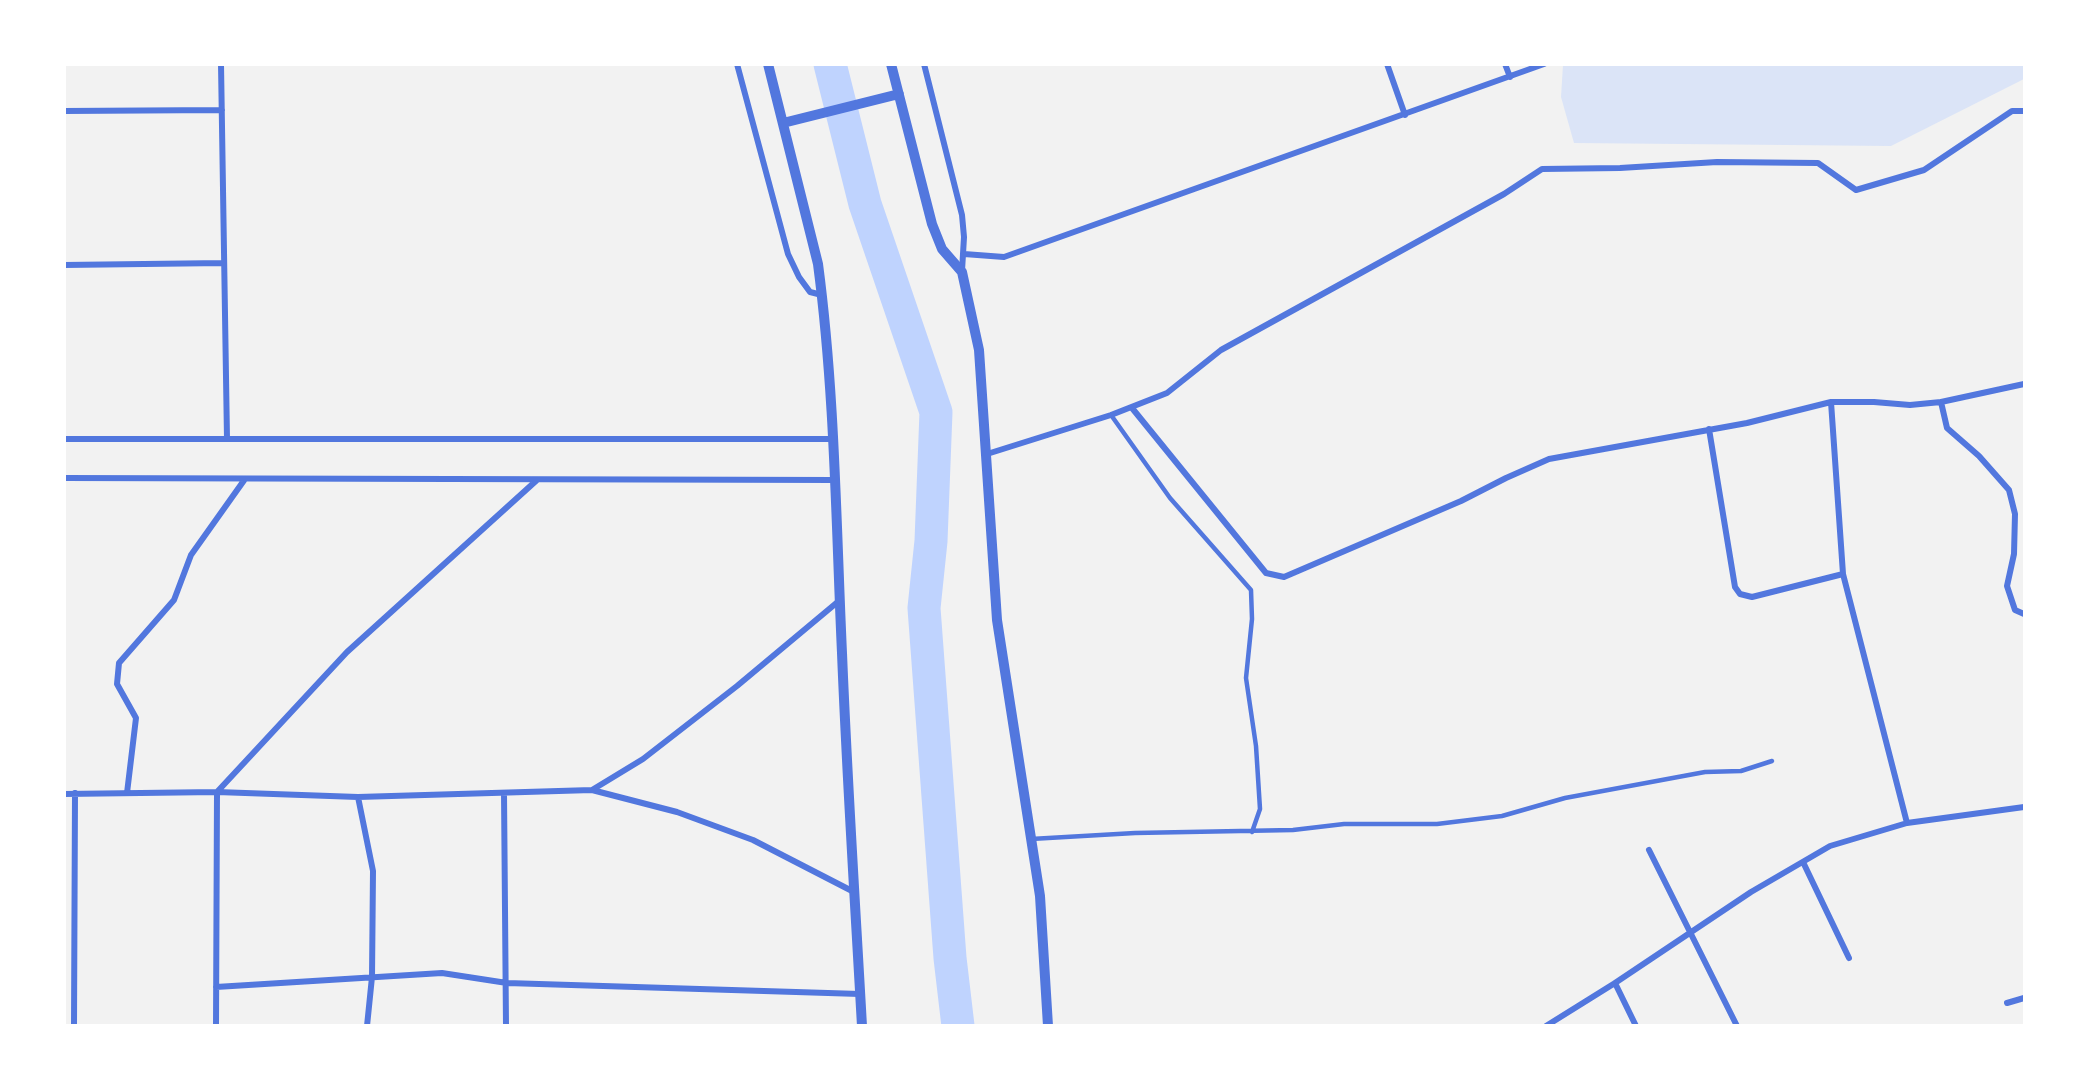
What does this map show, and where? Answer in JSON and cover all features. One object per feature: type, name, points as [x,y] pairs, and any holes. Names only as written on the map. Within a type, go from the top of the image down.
[{"type":"street","points":[[221,64],[227,439]]},
{"type":"street","points":[[737,64],[788,254],[799,277],[810,292],[822,296]]},
{"type":"street","points":[[768,64],[818,264],[822,296],[833,439],[862,1026]]},
{"type":"street","points":[[891,64],[934,231],[942,249],[962,272]]},
{"type":"street","points":[[924,64],[962,215],[964,254],[962,272],[979,350],[998,620],[1040,896],[1048,1026]]},
{"type":"street","points":[[1387,64],[1405,115]]},
{"type":"street","points":[[1505,64],[1510,77]]},
{"type":"street","points":[[964,254],[1004,257],[1544,64]]},
{"type":"street","points":[[783,123],[899,94]]},
{"type":"street","points":[[64,111],[222,110]]},
{"type":"street","points":[[987,454],[1132,408],[1167,393],[1221,350],[1504,194],[1542,169],[1620,168],[1717,162],[1818,163],[1856,190],[1924,170],[2012,111],[2025,111]]},
{"type":"street","points":[[64,265],[224,263]]},
{"type":"street","points":[[1132,408],[1266,573],[1284,577],[1461,501],[1549,459],[1748,423],[1831,402],[1910,405],[1941,402],[2025,384]]},
{"type":"street","points":[[1831,402],[1843,574],[1907,824]]},
{"type":"street","points":[[1941,402],[1947,428],[1979,456],[2009,490],[2015,514],[2014,554],[2007,586],[2015,610],[2025,615]]},
{"type":"street","points":[[1709,429],[1735,587],[1740,594],[1752,597],[1843,574]]},
{"type":"street","points":[[64,439],[833,439]]},
{"type":"street","points":[[64,478],[835,480]]},
{"type":"street","points":[[127,793],[136,718],[117,684],[119,663],[174,600],[191,555],[244,479]]},
{"type":"street","points":[[216,1026],[217,792],[347,652],[537,480]]},
{"type":"street","points":[[592,790],[644,759],[737,686],[840,600]]},
{"type":"street","points":[[64,794],[217,792],[358,797],[592,790],[677,812],[753,840],[854,892]]},
{"type":"street","points":[[74,1026],[75,793]]},
{"type":"street","points":[[504,793],[506,1026]]},
{"type":"street","points":[[358,797],[374,871],[372,977],[367,1026]]},
{"type":"street","points":[[1546,1026],[1751,892],[1830,846],[1907,824],[2025,807]]},
{"type":"street","points":[[1649,850],[1737,1026]]},
{"type":"street","points":[[1803,862],[1849,958]]},
{"type":"street","points":[[64,918],[74,918]]},
{"type":"street","points":[[216,987],[442,973],[507,983],[860,994]]},
{"type":"street","points":[[1615,983],[1636,1026]]},
{"type":"street","points":[[2007,1004],[2025,998]]},
{"type":"lane","points":[[1111,415],[1170,498],[1251,590],[1252,619],[1246,678],[1256,746],[1260,808],[1252,832]]},
{"type":"lane","points":[[1031,839],[1136,833],[1252,832],[1344,824],[1437,824],[1503,816],[1565,798],[1705,772],[1741,771],[1772,762]]},
{"type":"shaded area","points":[[2024,64],[2024,79],[1891,146],[1574,143],[1561,97],[1563,65]]},
{"type":"waterway","points":[[830,64],[865,204],[936,412],[931,541],[924,608],[950,958],[958,1026]]}]
